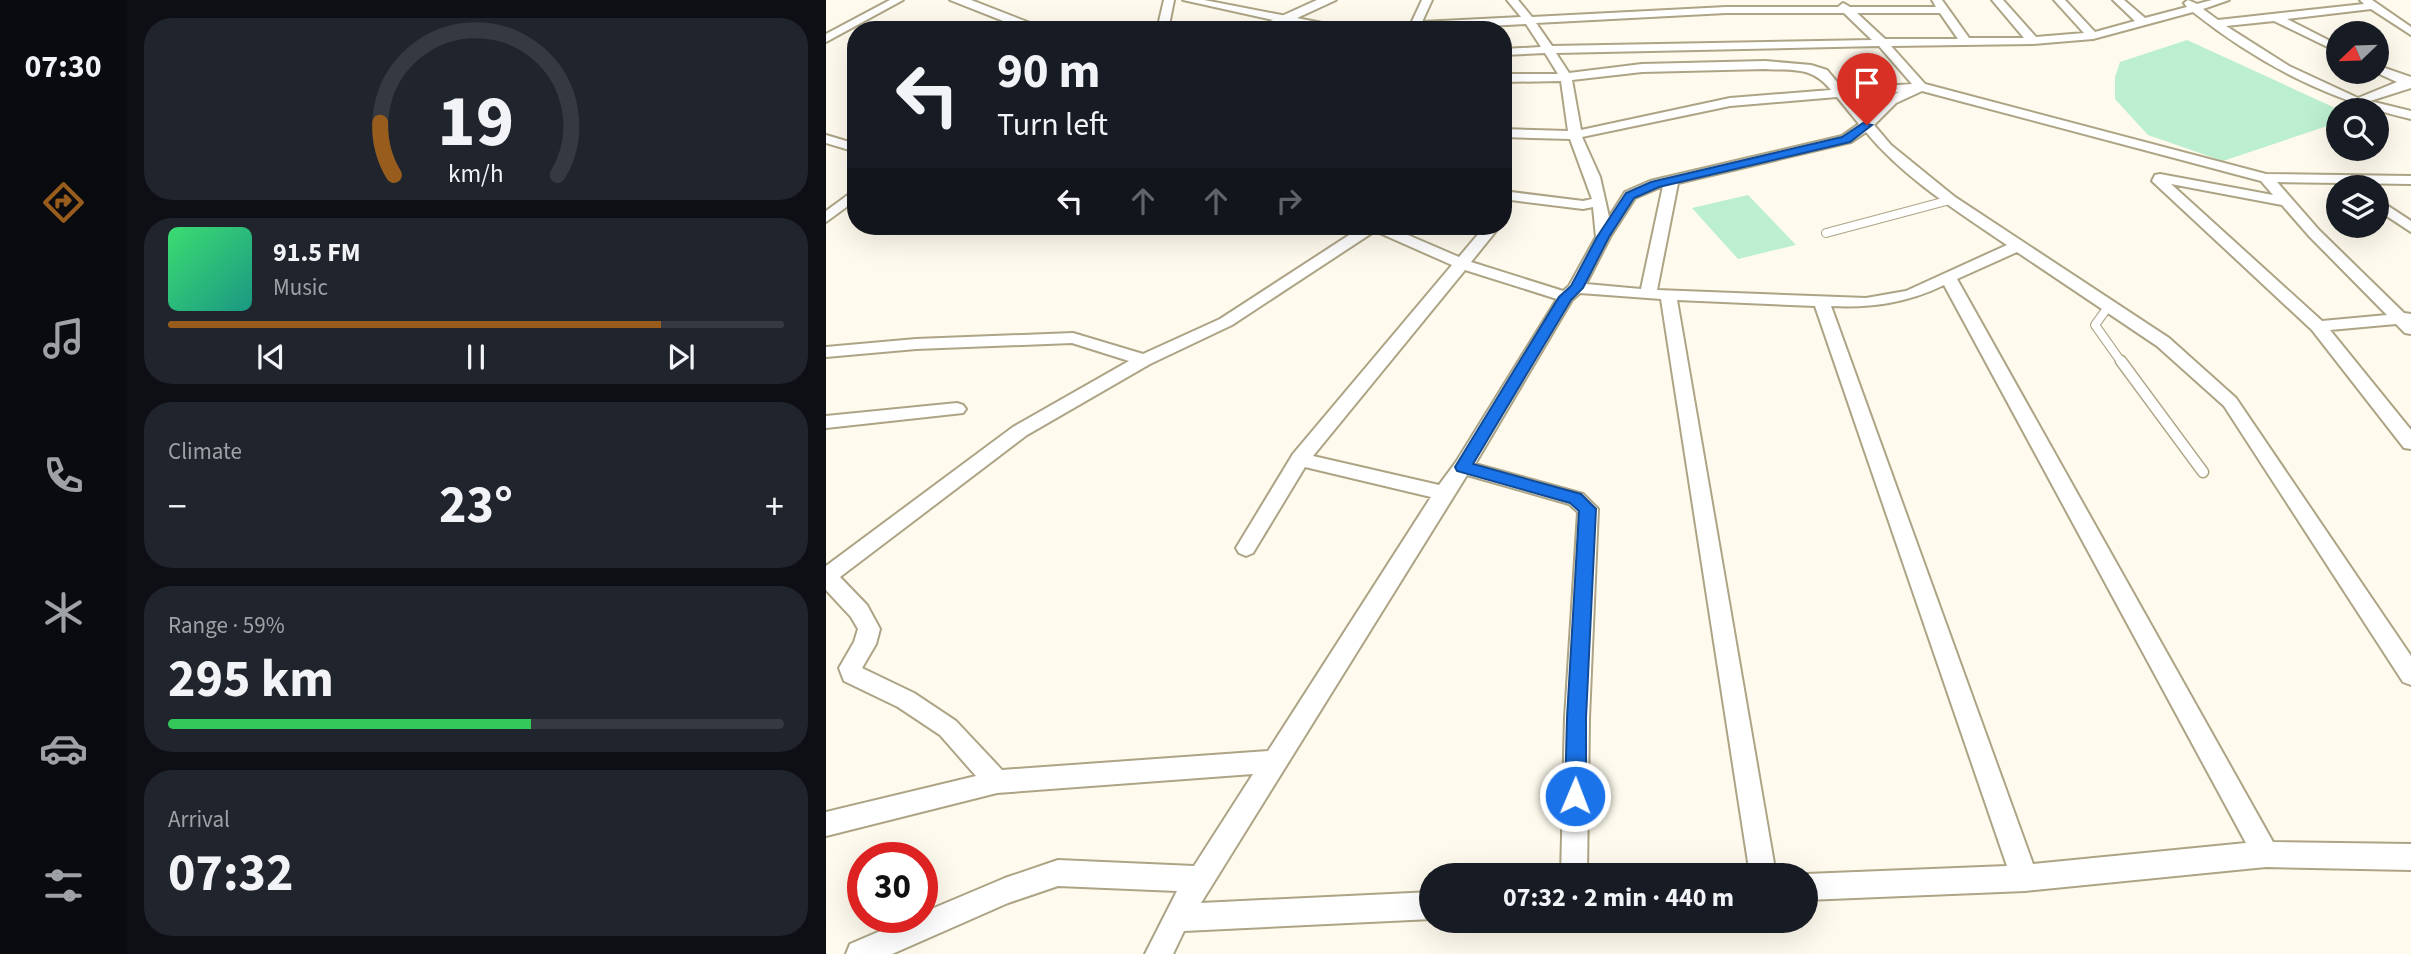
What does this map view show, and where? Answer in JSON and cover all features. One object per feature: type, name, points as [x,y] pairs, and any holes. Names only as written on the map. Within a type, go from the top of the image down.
[{"type":"street","points":[[859,21],[898,0]]},
{"type":"street","points":[[957,0],[1016,21]]},
{"type":"street","points":[[1164,21],[1169,0]]},
{"type":"street","points":[[1188,0],[1295,21]]},
{"type":"street","points":[[1278,21],[1328,0]]},
{"type":"street","points":[[1417,21],[1427,0]]},
{"type":"street","points":[[1512,0],[1529,20],[1566,77],[1575,135],[1593,177],[1600,202],[1603,237]]},
{"type":"street","points":[[1628,0],[1632,30],[1642,68]]},
{"type":"street","points":[[1715,0],[1730,15]]},
{"type":"street","points":[[1997,0],[2033,41]]},
{"type":"street","points":[[2059,0],[2093,36]]},
{"type":"street","points":[[2118,0],[2143,22]]},
{"type":"street","points":[[1512,21],[1529,20],[1749,40],[1883,44],[1967,43],[2093,36],[2143,22],[2190,4],[2224,0]]},
{"type":"street","points":[[2216,23],[2369,3],[2411,32]]},
{"type":"street","points":[[2190,4],[2288,69],[2350,98]]},
{"type":"street","points":[[1842,5],[1883,44],[1921,87]]},
{"type":"street","points":[[1512,52],[1549,51],[1632,30],[1730,15],[1842,5],[1940,5],[1967,43]]},
{"type":"street","points":[[2273,16],[2326,43]]},
{"type":"street","points":[[826,39],[847,28]]},
{"type":"street","points":[[1749,40],[1765,65]]},
{"type":"street","points":[[1512,78],[1566,77],[1642,68],[1765,65],[1818,70],[1886,148],[1950,200],[2164,342],[2230,401],[2411,675]]},
{"type":"street","points":[[2389,74],[2409,82]]},
{"type":"street","points":[[2368,98],[2409,82]]},
{"type":"street","points":[[1160,954],[1176,918],[1200,879],[1463,467],[1630,195],[1671,181],[1846,139],[1867,125],[1892,100],[1921,87]]},
{"type":"street","points":[[1512,133],[1575,135],[1730,102],[1921,87],[2266,178],[2326,182]]},
{"type":"street","points":[[2389,110],[2411,115]]},
{"type":"street","points":[[826,139],[847,145]]},
{"type":"street","points":[[2286,201],[2166,178],[2158,181],[2318,326],[2411,443]]},
{"type":"street","points":[[2266,178],[2314,233],[2407,322]]},
{"type":"street","points":[[2389,182],[2411,180]]},
{"type":"street","points":[[1671,181],[1658,295],[1761,863]]},
{"type":"street","points":[[1512,196],[1583,205],[1600,202]]},
{"type":"street","points":[[826,218],[847,200]]},
{"type":"street","points":[[2389,212],[2411,228]]},
{"type":"street","points":[[998,782],[948,728],[906,701],[852,674],[850,668],[865,644],[869,629],[859,611],[827,577],[1020,431],[1144,360],[1226,322],[1360,235]]},
{"type":"street","points":[[1395,235],[1462,264],[1571,293],[1821,301],[1877,301],[1910,295],[2017,246]]},
{"type":"street","points":[[1246,548],[1300,459],[1486,235]]},
{"type":"street","points":[[1948,278],[2266,854]]},
{"type":"street","points":[[1821,301],[2025,878]]},
{"type":"street","points":[[2318,326],[2407,322]]},
{"type":"street","points":[[826,352],[1073,338],[1144,360]]},
{"type":"street","points":[[826,422],[957,409]]},
{"type":"street","points":[[1300,459],[1444,493]]},
{"type":"street","points":[[1463,467],[1576,499],[1588,509],[1577,718],[1574,863]]},
{"type":"street","points":[[826,824],[998,782],[1275,761]]},
{"type":"street","points":[[1818,887],[2025,878],[2266,854],[2411,857]]},
{"type":"street","points":[[860,954],[1005,891],[1058,873],[1200,879]]},
{"type":"street","points":[[1176,918],[1419,906]]},
{"type":"lane","points":[[1826,233],[1950,200]]},
{"type":"lane","points":[[2108,307],[2095,326],[2203,472]]},
{"type":"green space","points":[[2187,40],[2326,104],[2326,126],[2223,161],[2148,135],[2115,99],[2115,77],[2120,62]]},
{"type":"green space","points":[[1748,195],[1796,245],[1738,259],[1692,208]]},
{"type":"route","points":[[1575,796],[1588,509],[1576,499],[1463,467],[1566,297],[1576,288],[1603,237],[1630,195],[1655,184],[1846,139],[1867,125]]}]
